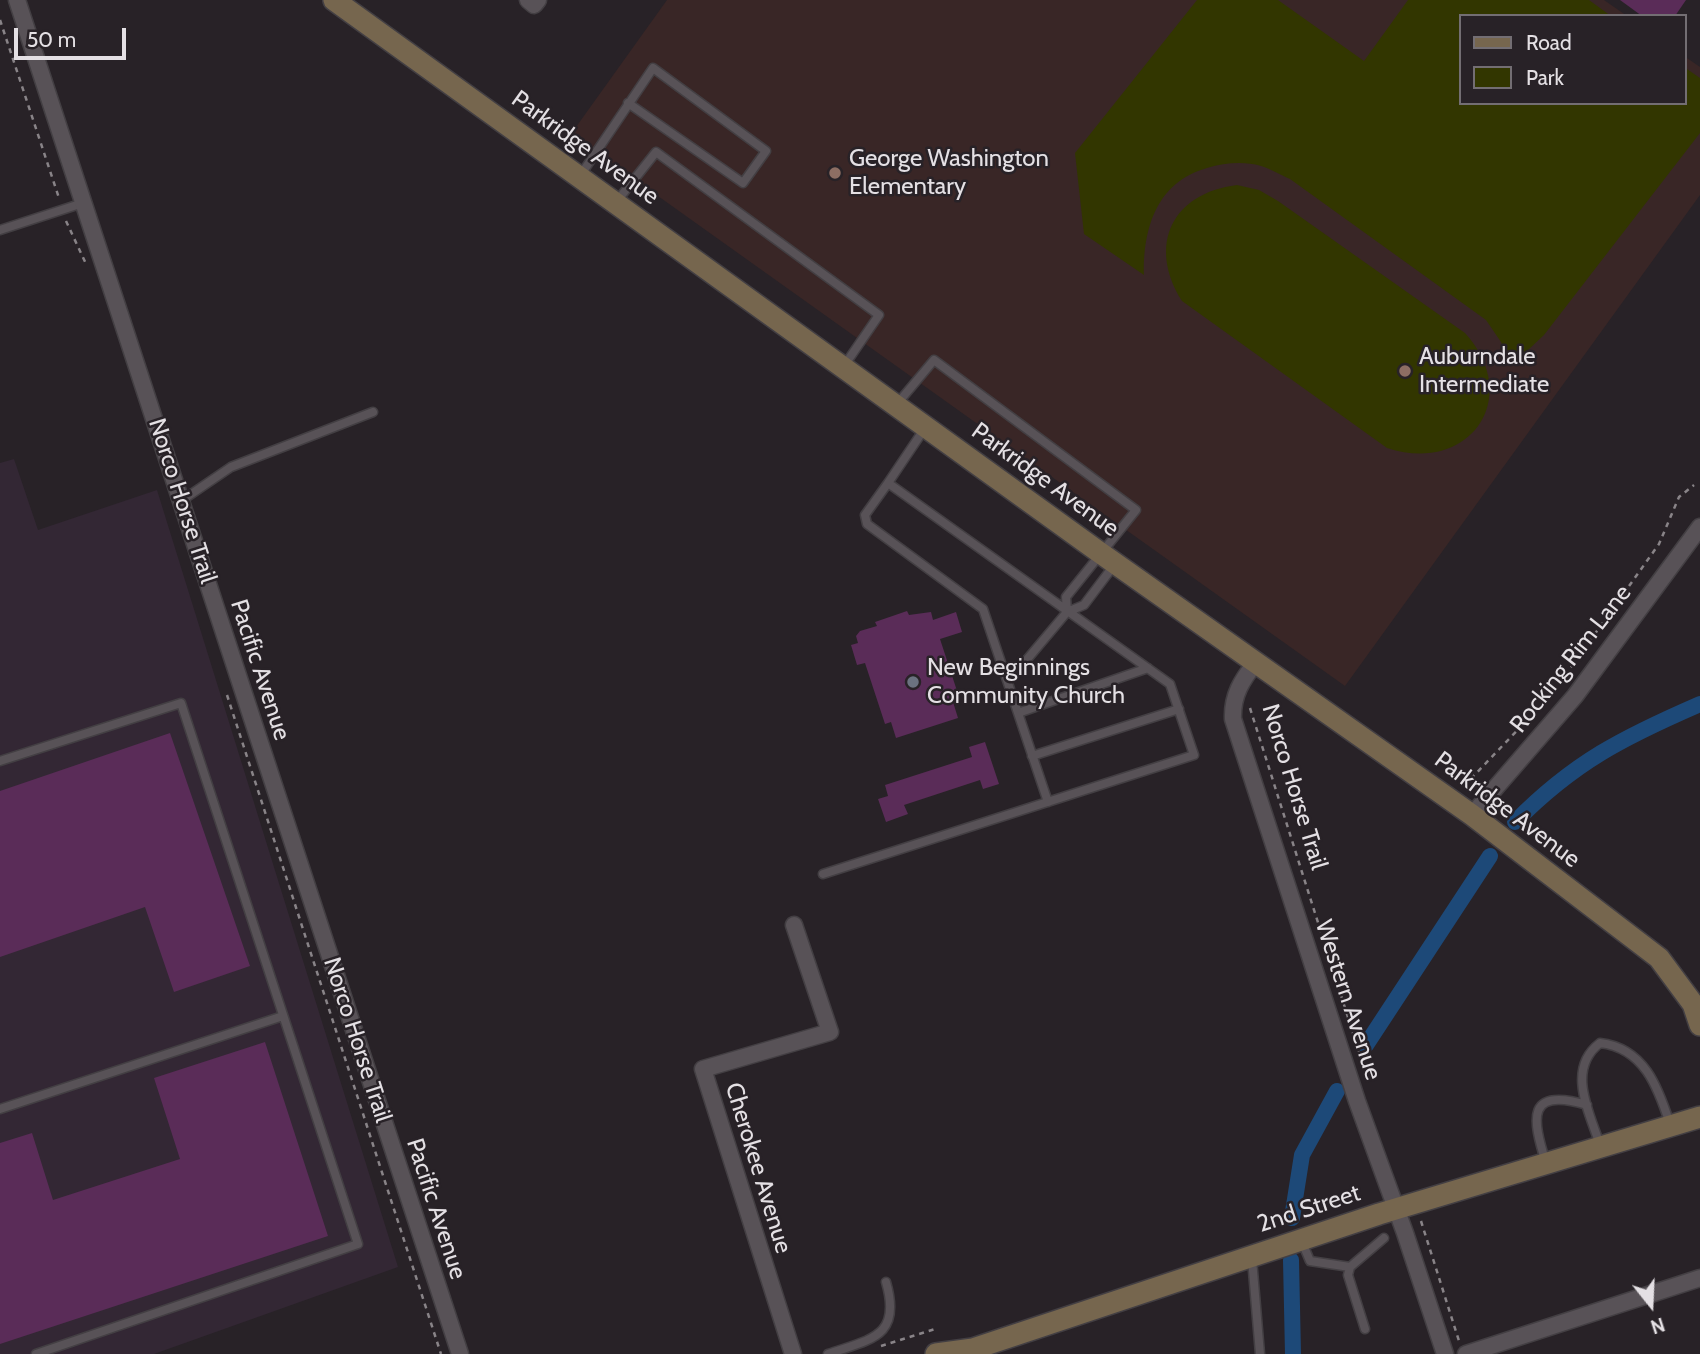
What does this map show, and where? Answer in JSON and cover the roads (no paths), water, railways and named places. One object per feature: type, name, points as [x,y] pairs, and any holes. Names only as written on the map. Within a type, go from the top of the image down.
[{"type":"street","name":"Pacific Avenue","points":[[17,0],[460,1354]]},
{"type":"street","name":"Parkridge Avenue","points":[[334,0],[1107,557],[1491,829],[1659,958],[1693,1004],[1700,1025]]},
{"type":"street","name":"Rocking Rim Lane","points":[[1472,815],[1575,696],[1700,527]]},
{"type":"street","name":"Western Avenue","points":[[1256,662],[1242,681],[1232,702],[1233,719],[1357,1101],[1445,1354]]},
{"type":"street","name":"Cherokee Avenue","points":[[793,1354],[703,1069],[830,1032],[794,925]]},
{"type":"street","name":"2nd Street","points":[[950,1353],[1277,1247],[1700,1117]]},
{"type":"street","points":[[1466,1354],[1700,1278]]},
{"type":"lane","points":[[580,176],[628,103],[653,68],[766,151],[743,183],[628,103]]},
{"type":"lane","points":[[616,202],[656,152],[878,314],[844,366]]},
{"type":"lane","points":[[0,230],[83,203]]},
{"type":"lane","points":[[897,404],[934,360],[1136,510],[1107,557],[1084,605],[1067,612],[1008,682]]},
{"type":"lane","points":[[181,501],[231,467],[373,412]]},
{"type":"lane","points":[[927,425],[865,514],[867,524],[983,609],[1048,802]]},
{"type":"lane","points":[[823,874],[1194,755],[1170,684],[888,483]]},
{"type":"lane","points":[[1067,612],[1066,597],[1107,557]]},
{"type":"lane","points":[[1018,713],[1148,668]]},
{"type":"lane","points":[[0,761],[181,703],[358,1244],[36,1354]]},
{"type":"lane","points":[[1032,756],[1179,709]]},
{"type":"lane","points":[[0,1109],[283,1016]]},
{"type":"lane","points":[[1601,1147],[1580,1074],[1588,1052],[1600,1043],[1618,1045],[1643,1064],[1656,1080],[1671,1126]]},
{"type":"lane","points":[[1547,1164],[1535,1126],[1537,1111],[1546,1102],[1564,1098],[1587,1105]]},
{"type":"lane","points":[[1306,1238],[1310,1261],[1350,1267]]},
{"type":"lane","points":[[1365,1329],[1348,1275],[1350,1267],[1384,1238]]},
{"type":"lane","points":[[1252,1256],[1259,1354]]},
{"type":"lane","points":[[828,1354],[877,1338],[886,1328],[892,1302],[886,1282]]},
{"type":"waterway","points":[[1515,822],[1579,767],[1647,728],[1700,704]]},
{"type":"waterway","points":[[1366,1045],[1490,856]]},
{"type":"waterway","points":[[1292,1218],[1302,1155],[1337,1091]]},
{"type":"waterway","points":[[1291,1260],[1293,1354]]},
{"type":"place","name":"George Washington Elementary","points":[[835,173]]},
{"type":"place","name":"Auburndale Intermediate","points":[[1405,371]]},
{"type":"place","name":"New Beginnings Community Church","points":[[913,682]]}]
